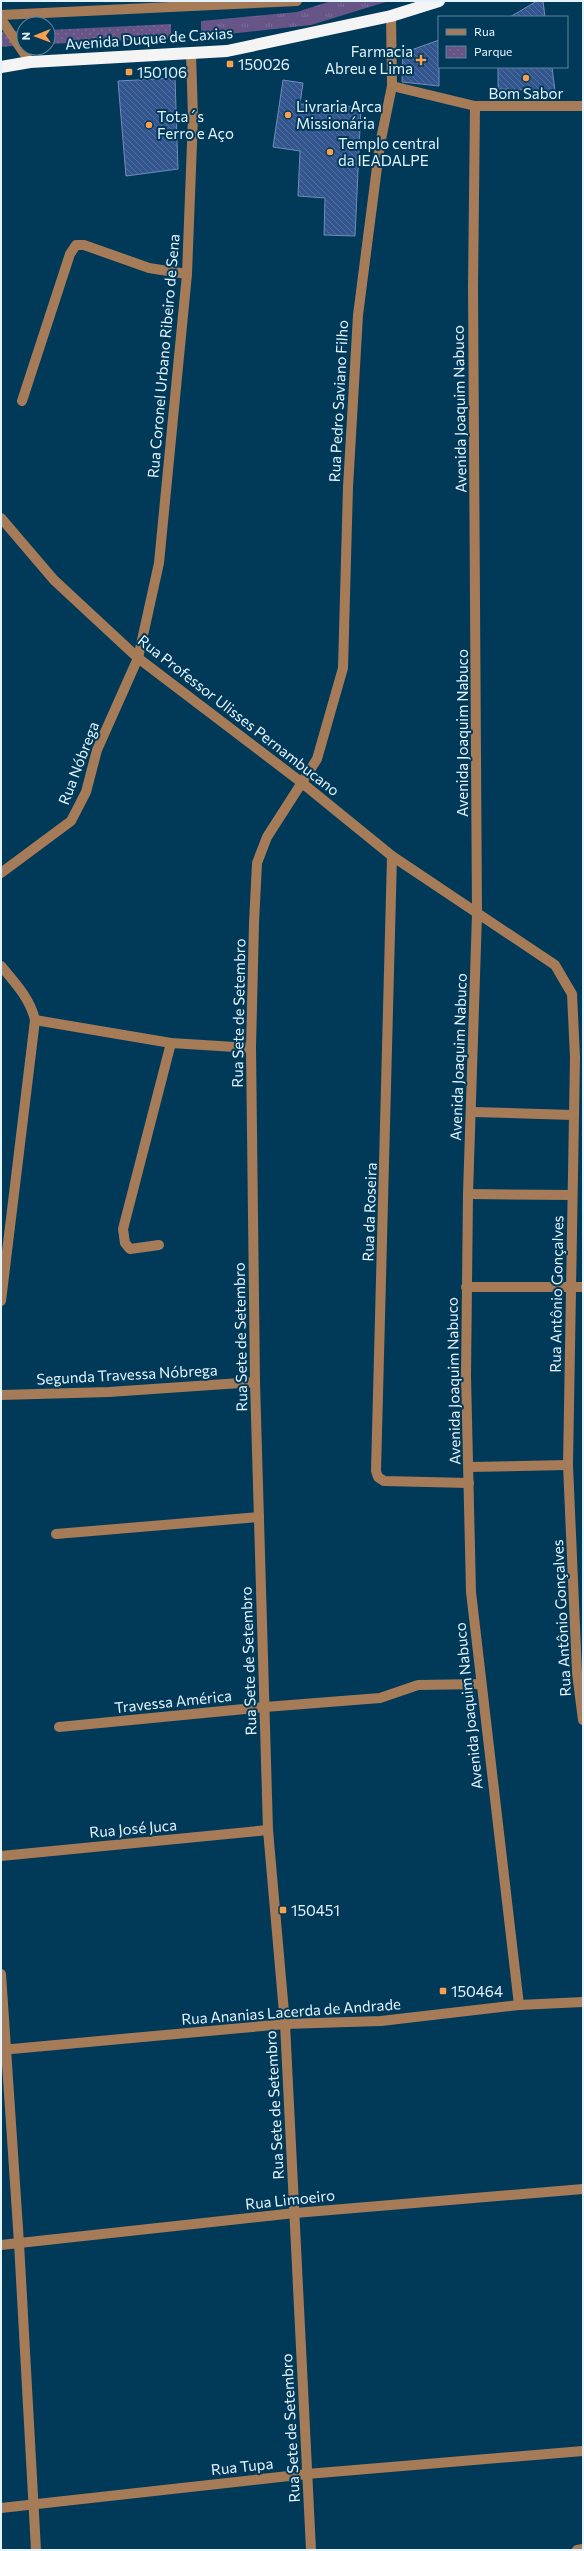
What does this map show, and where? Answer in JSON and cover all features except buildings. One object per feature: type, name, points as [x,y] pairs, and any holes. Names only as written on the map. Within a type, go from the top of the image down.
[{"type":"highway","name":"Avenida Duque de Caxias","points":[[1,67],[30,62],[191,54],[227,50],[391,16],[439,1]]},
{"type":"street","points":[[1,15],[188,4],[297,1]]},
{"type":"street","name":"Rua Pedro Saviano Filho","points":[[301,782],[317,759],[343,668],[348,487],[358,314],[380,144],[392,86],[391,16]]},
{"type":"street","points":[[1,19],[30,62]]},
{"type":"street","name":"Rua Coronel Urbano Ribeiro de Sena","points":[[138,658],[159,563],[187,274],[193,117],[191,54]]},
{"type":"street","points":[[392,86],[475,106],[583,106]]},
{"type":"street","name":"Avenida Joaquim Nabuco","points":[[475,106],[473,287],[477,914],[466,1288],[471,1592],[480,1684],[519,2005]]},
{"type":"street","points":[[22,401],[70,254],[76,245],[84,245],[149,268],[187,274]]},
{"type":"street","name":"Rua Professor Ulisses Pernambucano","points":[[1,518],[54,580],[138,658],[301,782],[392,856],[477,914]]},
{"type":"street","name":"Rua Nóbrega","points":[[1,873],[71,821],[86,792],[97,750],[138,658]]},
{"type":"street","name":"Rua Sete de Setembro","points":[[301,782],[268,836],[257,863],[251,1048],[255,1382],[268,1830],[285,2024],[311,2550]]},
{"type":"street","name":"Rua da Roseira","points":[[392,856],[376,1471],[378,1476],[384,1481],[469,1483]]},
{"type":"street","name":"Rua Antônio Gonçalves","points":[[477,914],[522,941],[555,965],[572,994],[575,1057],[572,1115],[572,1195],[578,1287],[568,1465],[577,1673],[583,1720]]},
{"type":"street","points":[[1,966],[25,995],[32,1009],[35,1020],[1,1301]]},
{"type":"street","points":[[35,1020],[171,1043],[251,1048]]},
{"type":"street","points":[[160,1245],[130,1249],[125,1243],[123,1229],[171,1043]]},
{"type":"street","points":[[472,1112],[572,1115]]},
{"type":"street","points":[[468,1194],[572,1195]]},
{"type":"street","points":[[466,1288],[578,1287]]},
{"type":"street","name":"Segunda Travessa Nóbrega","points":[[1,1395],[109,1392],[255,1382]]},
{"type":"street","points":[[469,1467],[568,1465]]},
{"type":"street","points":[[56,1534],[259,1517]]},
{"type":"street","name":"Travessa América","points":[[59,1727],[265,1707],[380,1698],[418,1685],[480,1684]]},
{"type":"street","name":"Rua José Juca","points":[[1,1856],[268,1830]]},
{"type":"street","points":[[1,1974],[4,2049],[19,2243],[36,2550]]},
{"type":"street","name":"Rua Ananias Lacerda de Andrade","points":[[4,2049],[285,2024],[381,2021],[519,2005],[583,2002]]},
{"type":"street","name":"Rua Limoeiro","points":[[1,2245],[295,2213],[583,2189]]},
{"type":"street","name":"Rua Tupa","points":[[1,2508],[307,2474],[583,2450]]},
{"type":"street","points":[[578,2550],[583,2550]]},
{"type":"green space","points":[[331,1],[389,1],[311,25],[201,37],[201,21],[297,12]]},
{"type":"green space","points":[[171,24],[171,38],[56,44],[56,30]]},
{"type":"green space","points":[[16,31],[16,46],[1,47],[1,32]]},
{"type":"place","name":"Farmacia Abreu e Lima","points":[[421,60]]},
{"type":"place","name":"150026","points":[[230,64]]},
{"type":"place","name":"150106","points":[[129,72]]},
{"type":"place","name":"Bom Sabor","points":[[526,78]]},
{"type":"place","name":"Livraria Arca Missionária","points":[[288,115]]},
{"type":"place","name":"Tota´s Ferro e Aço","points":[[149,125]]},
{"type":"place","name":"Templo central da IEADALPE","points":[[330,152]]},
{"type":"place","name":"150451","points":[[283,1910]]},
{"type":"place","name":"150464","points":[[443,1991]]}]
